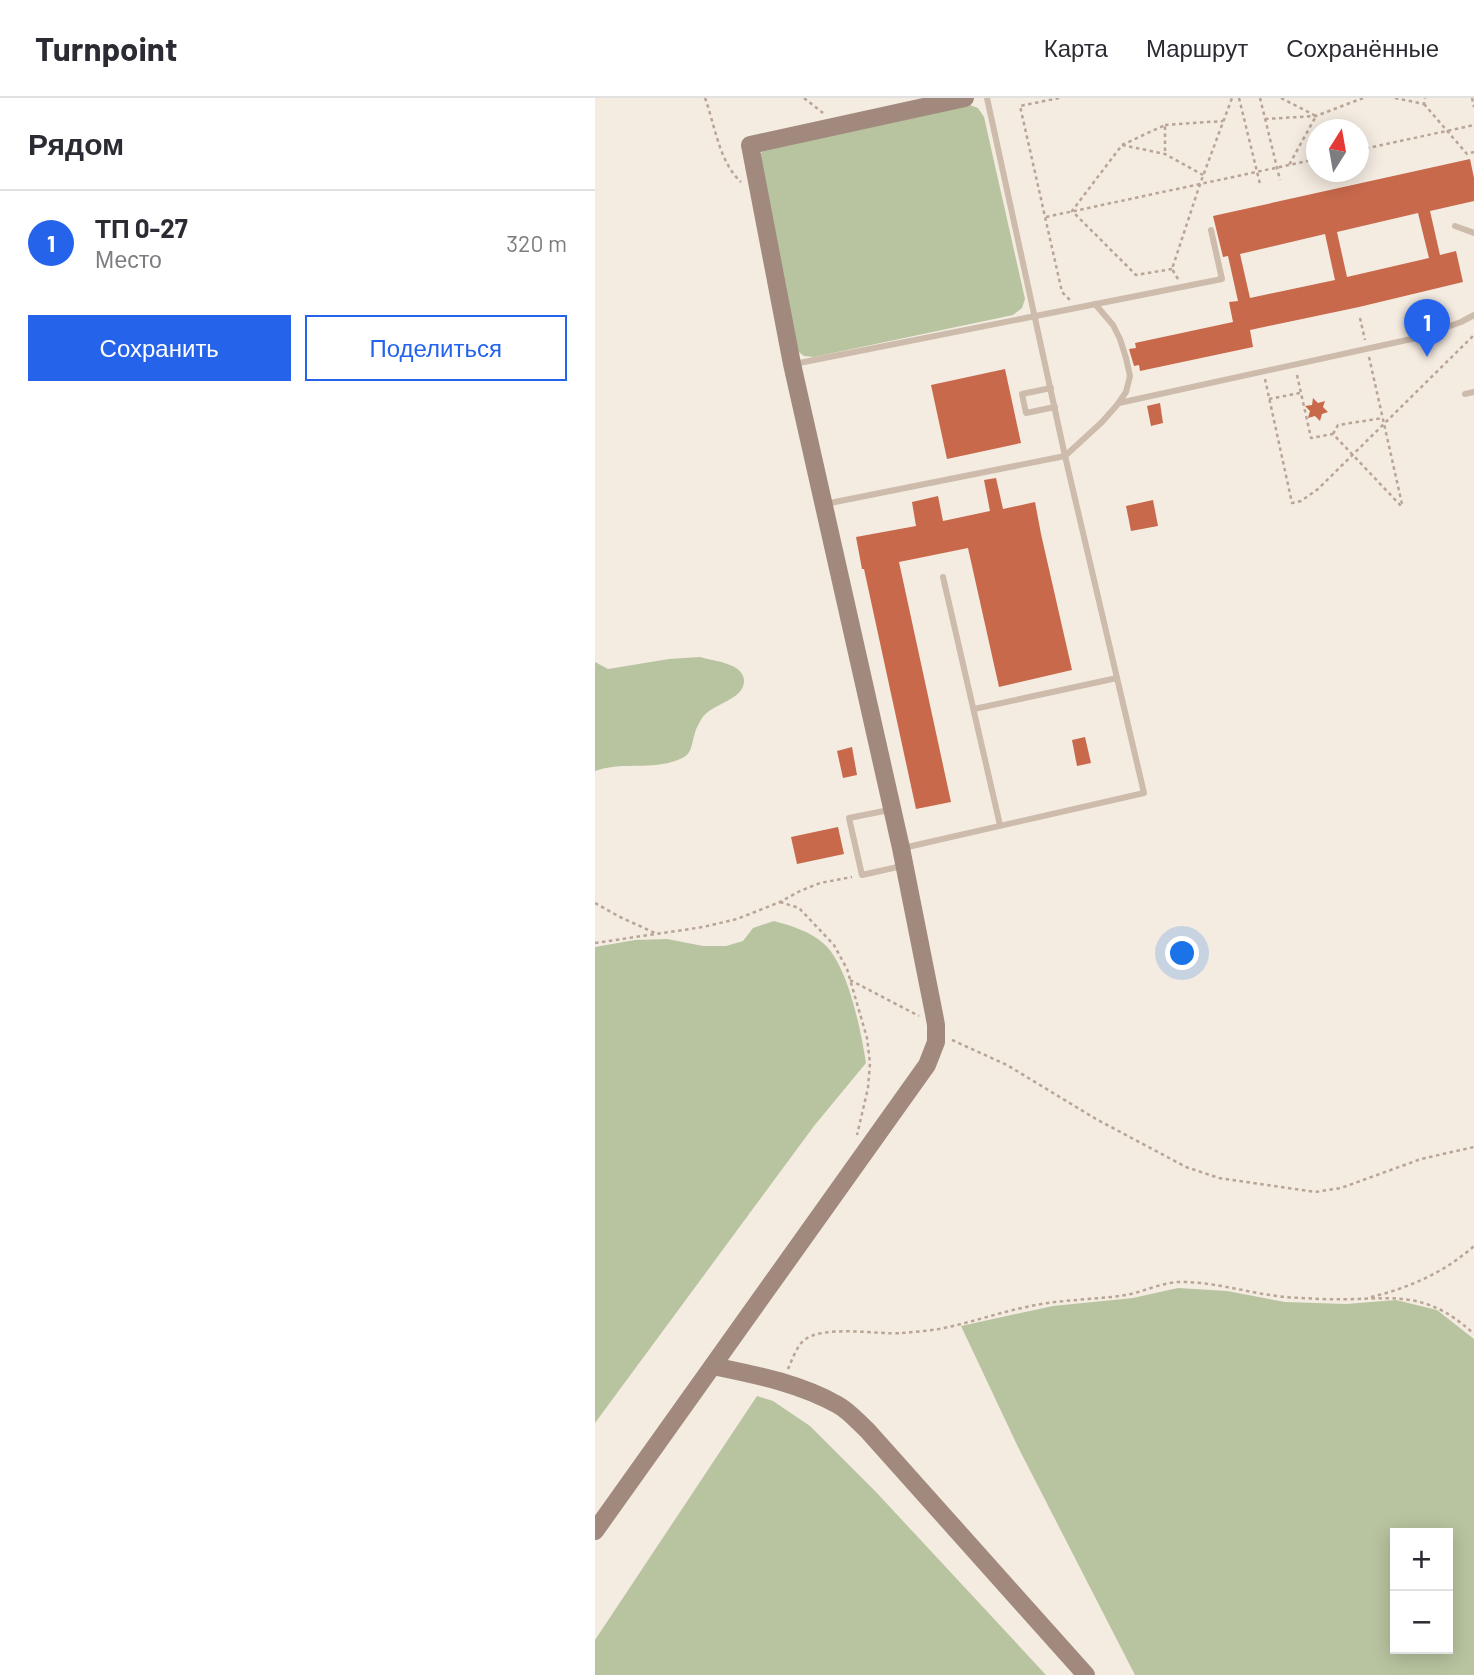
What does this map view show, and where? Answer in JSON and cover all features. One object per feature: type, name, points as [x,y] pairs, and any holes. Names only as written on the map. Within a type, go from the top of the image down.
[{"type":"street","points":[[595,1531],[927,1065],[934,1050],[937,1032],[935,1014],[903,857],[792,364],[750,145],[965,98]]},
{"type":"street","points":[[713,1366],[808,1390],[841,1406],[867,1430],[1086,1675]]},
{"type":"lane","points":[[891,809],[849,818],[862,874],[903,857],[1000,825],[1144,793],[1065,456],[987,98]]},
{"type":"lane","points":[[1455,226],[1474,233]]},
{"type":"lane","points":[[792,364],[1222,279],[1211,230]]},
{"type":"lane","points":[[823,504],[1065,456],[1102,422],[1119,402],[1126,392],[1130,376],[1120,339],[1113,325],[1095,304]]},
{"type":"lane","points":[[1119,402],[1416,338],[1474,315]]},
{"type":"lane","points":[[1051,388],[1021,394],[1026,413],[1055,407]]},
{"type":"lane","points":[[1465,394],[1474,392]]},
{"type":"lane","points":[[943,577],[1000,825]]},
{"type":"lane","points":[[974,709],[1117,678]]},
{"type":"path","points":[[705,98],[723,153],[735,177],[761,202]]},
{"type":"path","points":[[804,98],[839,126]]},
{"type":"path","points":[[1059,98],[1020,106],[1062,292],[1072,301]]},
{"type":"path","points":[[1178,280],[1172,269],[1232,98]]},
{"type":"path","points":[[1239,98],[1259,184]]},
{"type":"path","points":[[1260,98],[1280,180]]},
{"type":"path","points":[[1281,98],[1316,116]]},
{"type":"path","points":[[1265,119],[1316,116],[1363,98]]},
{"type":"path","points":[[1395,98],[1424,104],[1467,154],[1474,152]]},
{"type":"path","points":[[1424,104],[1425,98]]},
{"type":"path","points":[[1472,98],[1474,107]]},
{"type":"path","points":[[1289,165],[1316,116]]},
{"type":"path","points":[[1072,211],[1122,145],[1164,125],[1223,121]]},
{"type":"path","points":[[1164,125],[1165,154]]},
{"type":"path","points":[[1369,148],[1474,125]]},
{"type":"path","points":[[1122,145],[1165,154],[1203,175]]},
{"type":"path","points":[[1046,217],[1306,161]]},
{"type":"path","points":[[1072,211],[1136,275],[1172,269]]},
{"type":"path","points":[[1360,317],[1366,341]]},
{"type":"path","points":[[1264,374],[1292,503],[1301,501],[1318,489],[1383,420],[1474,335]]},
{"type":"path","points":[[1333,434],[1403,508],[1368,353]]},
{"type":"path","points":[[1296,368],[1311,438],[1333,434]]},
{"type":"path","points":[[1269,399],[1301,393]]},
{"type":"path","points":[[1333,434],[1338,425],[1383,420]]},
{"type":"path","points":[[595,943],[703,927],[737,919],[820,883],[862,874]]},
{"type":"path","points":[[780,902],[799,908],[834,945],[847,969],[867,1038],[870,1063],[868,1088],[857,1136]]},
{"type":"path","points":[[595,903],[658,934]]},
{"type":"path","points":[[850,980],[924,1019],[937,1032],[1007,1065],[1096,1119],[1186,1167],[1219,1178],[1315,1192],[1341,1188],[1421,1159],[1474,1147]]},
{"type":"path","points":[[1365,1298],[1392,1292],[1428,1278],[1474,1246]]},
{"type":"path","points":[[782,1382],[802,1343],[820,1335],[843,1330],[901,1333],[939,1329],[1031,1306],[1130,1294],[1175,1282],[1277,1296],[1341,1300],[1393,1297],[1415,1300],[1438,1307],[1474,1334]]},
{"type":"green space","points":[[967,104],[978,108],[984,117],[1025,299],[1022,308],[1013,315],[814,357],[804,356],[795,349],[759,155],[766,148]]},
{"type":"green space","points":[[700,657],[733,666],[739,670],[744,680],[743,687],[734,697],[702,718],[687,754],[670,763],[595,771],[595,662],[608,669]]},
{"type":"green space","points":[[774,921],[812,935],[832,953],[840,966],[852,999],[866,1063],[814,1126],[595,1423],[595,947],[635,940],[667,939],[703,946],[726,946],[743,941],[753,928]]},
{"type":"green space","points":[[1178,1288],[1227,1291],[1285,1302],[1346,1304],[1396,1300],[1437,1310],[1474,1339],[1474,1675],[1135,1675],[1018,1447],[961,1326],[1053,1306],[1133,1298]]},
{"type":"green space","points":[[757,1396],[773,1401],[810,1426],[876,1492],[1046,1675],[595,1675],[595,1640]]},
{"type":"building","points":[[1470,159],[1474,178],[1474,201],[1430,211],[1440,255],[1456,251],[1463,282],[1250,330],[1253,347],[1140,371],[1139,365],[1134,366],[1129,349],[1136,348],[1135,343],[1233,322],[1229,302],[1238,301],[1228,256],[1223,257],[1213,216]],"holes":[[[1418,213],[1429,258],[1347,277],[1337,232]],[[1325,234],[1335,280],[1250,298],[1240,254]]]},
{"type":"building","points":[[1005,369],[1021,443],[947,459],[931,385]]},
{"type":"building","points":[[1313,398],[1318,403],[1325,401],[1323,407],[1328,412],[1322,414],[1320,421],[1315,416],[1308,418],[1310,411],[1305,406],[1312,405]]},
{"type":"building","points":[[1160,403],[1163,423],[1151,426],[1147,406]]},
{"type":"building","points":[[996,478],[1003,509],[1035,502],[1072,670],[999,687],[968,548],[899,562],[951,802],[916,809],[856,537],[916,526],[912,502],[938,496],[943,521],[990,511],[984,480]]},
{"type":"building","points":[[1153,500],[1158,526],[1131,531],[1126,506]]},
{"type":"building","points":[[1085,737],[1091,763],[1077,766],[1072,740]]},
{"type":"building","points":[[852,747],[857,775],[843,778],[837,751]]},
{"type":"building","points":[[838,827],[844,854],[797,864],[791,837]]},
{"type":"place","name":"ТП 0-27","points":[[1427,357]]}]
